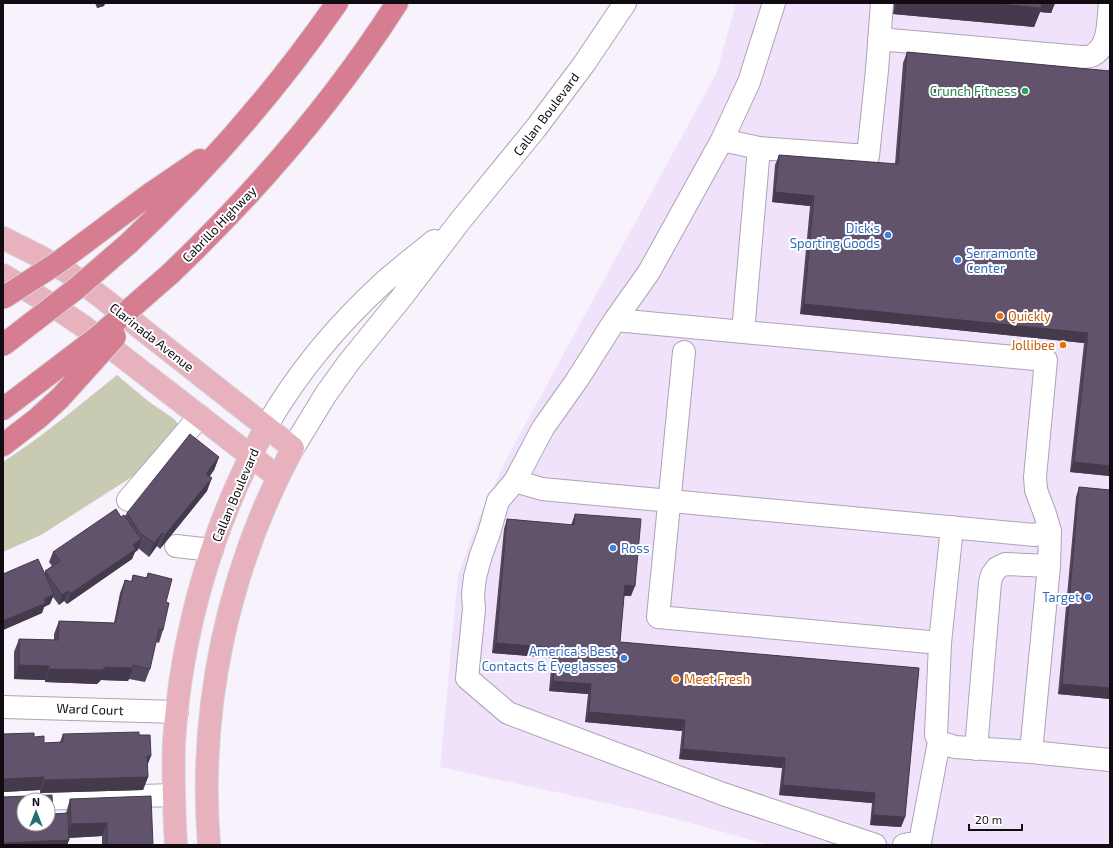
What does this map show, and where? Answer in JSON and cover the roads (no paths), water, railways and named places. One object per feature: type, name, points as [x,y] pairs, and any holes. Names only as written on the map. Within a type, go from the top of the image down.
[{"type":"highway","points":[[3,345],[77,288],[129,243],[180,194],[231,139],[284,76],[337,3]]},
{"type":"highway","name":"Cabrillo Highway","points":[[3,408],[99,336],[170,274],[243,202],[294,144],[341,84],[398,3]]},
{"type":"highway","points":[[3,298],[56,264],[170,180],[231,139]]},
{"type":"highway","points":[[3,445],[38,418],[60,398],[170,274]]},
{"type":"main road","name":"Clarinada Avenue","points":[[3,238],[70,273],[293,448]]},
{"type":"main road","points":[[3,275],[84,326],[278,477]]},
{"type":"main road","name":"Callan Boulevard","points":[[176,845],[174,743],[177,712],[191,625],[212,550],[250,456],[266,427]]},
{"type":"main road","name":"Callan Boulevard","points":[[209,845],[207,797],[208,735],[219,658],[237,580],[257,524],[293,448]]},
{"type":"street","name":"Callan Boulevard","points":[[293,448],[315,411],[337,379],[402,297],[460,220],[546,116],[584,64],[625,3]]},
{"type":"street","points":[[774,3],[749,82],[722,140],[649,272],[543,428],[515,481],[498,501],[475,577],[473,594],[474,609],[467,678],[508,713],[723,794],[875,845]]},
{"type":"street","points":[[722,140],[759,148],[868,156],[882,3]]},
{"type":"street","points":[[879,39],[1081,57],[1093,55],[1101,48],[1106,35],[1110,3]]},
{"type":"street","points":[[743,332],[759,148]]},
{"type":"street","name":"Callan Boulevard","points":[[266,427],[287,393],[311,361],[362,302],[384,281],[460,220]]},
{"type":"street","points":[[615,320],[1046,360],[1035,477],[1036,490],[1046,514],[1050,531],[1049,566],[1031,752]]},
{"type":"street","points":[[684,352],[658,617],[940,644]]},
{"type":"street","points":[[128,500],[200,416]]},
{"type":"street","points":[[515,481],[542,490],[1034,535],[1050,531]]},
{"type":"street","points":[[904,845],[920,842],[939,742],[936,735],[940,644],[952,527]]},
{"type":"street","points":[[176,546],[212,550]]},
{"type":"street","points":[[976,748],[990,582],[992,575],[997,568],[1005,564],[1049,566]]},
{"type":"street","name":"Ward Court","points":[[3,706],[177,712]]},
{"type":"street","points":[[939,742],[955,747],[1031,752],[1110,760]]},
{"type":"street","points":[[3,800],[174,795]]},
{"type":"place","name":"Crunch Fitness","points":[[1025,91]]},
{"type":"place","name":"Dick's Sporting Goods","points":[[888,235]]},
{"type":"place","name":"Serramonte Center","points":[[958,260]]},
{"type":"place","name":"Quickly","points":[[1000,316]]},
{"type":"place","name":"Jollibee","points":[[1063,345]]},
{"type":"place","name":"Ross","points":[[613,548]]},
{"type":"place","name":"Target","points":[[1088,597]]},
{"type":"place","name":"America's Best Contacts & Eyeglasses","points":[[624,658]]},
{"type":"place","name":"Meet Fresh","points":[[676,679]]}]
